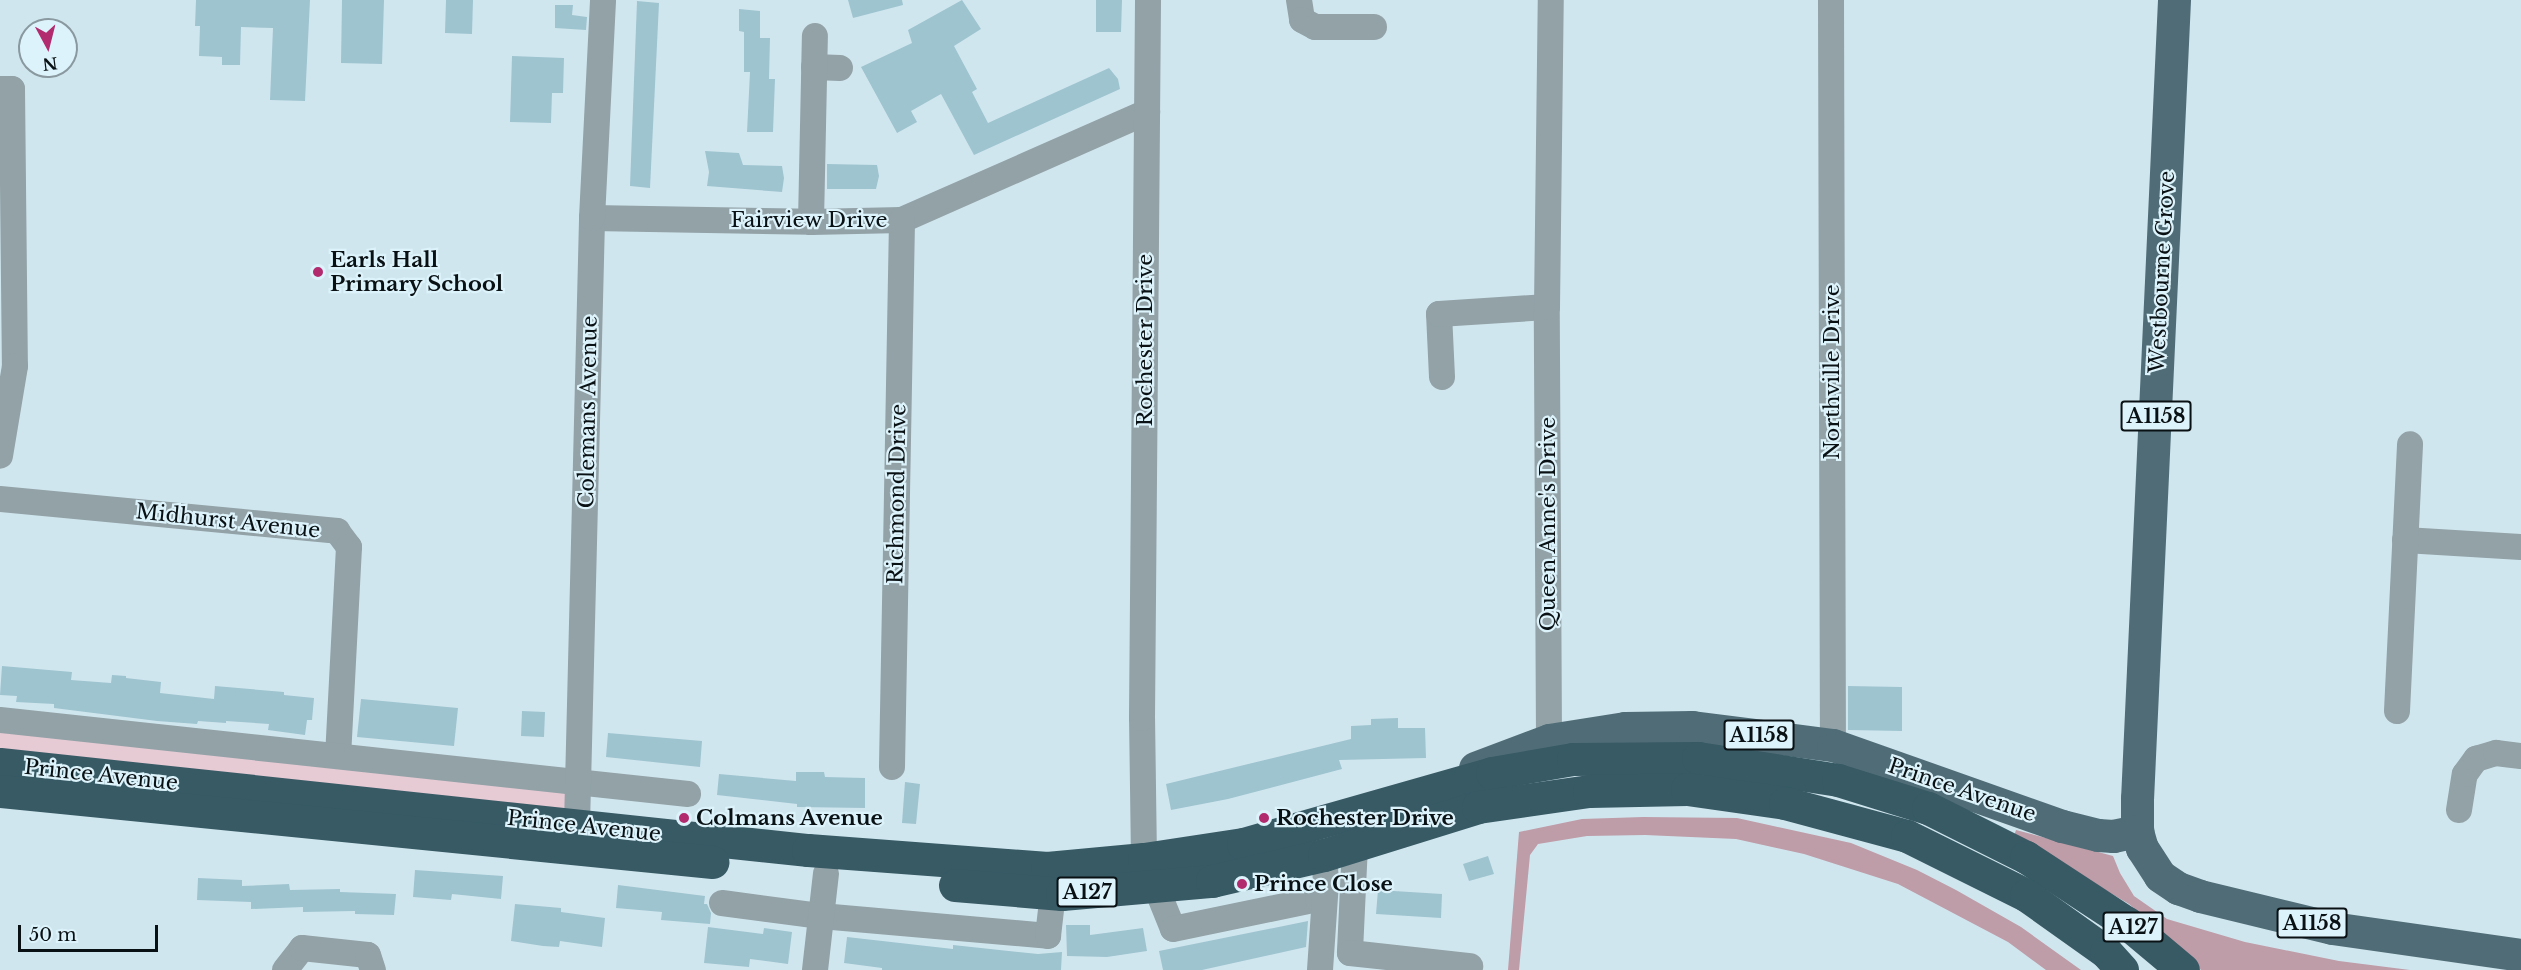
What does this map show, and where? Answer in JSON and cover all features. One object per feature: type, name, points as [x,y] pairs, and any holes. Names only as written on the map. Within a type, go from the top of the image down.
[{"type":"highway","name":"Prince Avenue","points":[[0,791],[826,874],[1053,893],[1150,873],[1492,773],[1573,759],[1698,758],[1838,780],[1929,808],[2026,857],[2127,923],[2183,970]]},
{"type":"highway","name":"Prince Avenue","points":[[0,764],[796,849],[950,863],[1150,873],[1212,881],[1325,869],[1355,845],[1478,807],[1589,790],[1687,789],[1785,803],[1907,836],[1998,879],[2026,895],[2106,952],[2122,970]]},
{"type":"main road","name":"Westbourne Grove","points":[[2137,831],[2174,0]]},
{"type":"main road","name":"Prince Avenue","points":[[1378,805],[1549,740],[1625,729],[1692,727],[1833,745],[2062,826],[2098,835],[2113,836],[2137,831]]},
{"type":"main road","name":"A1158","points":[[2137,831],[2146,856],[2160,876],[2178,888],[2200,896],[2332,928],[2521,956]]},
{"type":"street","name":"Colemans Avenue","points":[[578,825],[592,218],[603,0]]},
{"type":"street","name":"Rochester Drive","points":[[1148,0],[1142,706],[1150,873]]},
{"type":"street","points":[[1299,0],[1302,20],[1315,27],[1374,27]]},
{"type":"street","name":"Queen Anne's Drive","points":[[1549,740],[1547,307],[1551,0]]},
{"type":"street","name":"Northville Drive","points":[[1831,0],[1833,745]]},
{"type":"street","points":[[811,222],[814,36]]},
{"type":"street","points":[[814,67],[840,68]]},
{"type":"street","points":[[0,88],[12,89],[15,366],[0,456]]},
{"type":"street","name":"Fairview Drive","points":[[592,218],[811,222],[902,220],[1147,112]]},
{"type":"street","name":"Richmond Drive","points":[[892,768],[902,220]]},
{"type":"street","points":[[1442,377],[1439,314],[1547,307]]},
{"type":"street","points":[[2397,711],[2410,444]]},
{"type":"street","name":"Midhurst Avenue","points":[[0,499],[337,531],[349,547],[338,755]]},
{"type":"street","points":[[2405,540],[2521,547]]},
{"type":"street","points":[[0,720],[688,794]]},
{"type":"street","points":[[2459,810],[2465,774],[2476,759],[2496,753],[2521,756]]},
{"type":"street","points":[[1355,845],[1350,953],[1470,966]]},
{"type":"street","points":[[1320,970],[1325,869]]},
{"type":"street","name":"Prince Avenue","points":[[1150,873],[1173,929],[1318,899],[1325,869]]},
{"type":"street","points":[[815,970],[826,874]]},
{"type":"street","points":[[722,903],[821,916],[1048,936],[1053,893]]},
{"type":"street","points":[[285,970],[302,948],[368,955],[373,970]]},
{"type":"shaded area","points":[[0,727],[569,788],[565,816],[0,751]]},
{"type":"shaded area","points":[[1737,818],[1851,843],[1917,870],[1956,890],[2021,927],[2081,970],[2046,970],[2008,942],[1898,884],[1804,854],[1736,839],[1645,835],[1587,836],[1538,844],[1530,855],[1519,970],[1508,970],[1519,832],[1582,819]]},
{"type":"shaded area","points":[[2016,830],[2113,856],[2134,896],[2167,919],[2245,942],[2339,961],[2410,970],[2201,970],[2181,949],[2129,904],[2014,836]]},
{"type":"building","points":[[196,0],[310,0],[305,101],[270,100],[273,28],[241,27],[240,65],[222,65],[222,57],[199,56],[200,26],[195,26]]},
{"type":"building","points":[[342,0],[384,0],[382,64],[341,63]]},
{"type":"building","points":[[446,0],[473,0],[472,34],[445,33]]},
{"type":"building","points":[[848,0],[902,0],[903,5],[853,18]]},
{"type":"building","points":[[962,0],[981,29],[954,46],[977,89],[972,92],[988,123],[1109,68],[1118,79],[1120,89],[974,155],[941,94],[911,111],[917,122],[897,133],[861,67],[912,43],[908,30]]},
{"type":"building","points":[[1096,0],[1122,0],[1121,32],[1096,32]]},
{"type":"building","points":[[637,1],[659,3],[650,188],[630,186]]},
{"type":"building","points":[[555,5],[573,5],[572,15],[587,17],[586,30],[555,28]]},
{"type":"building","points":[[739,9],[760,11],[760,38],[770,38],[769,79],[775,79],[773,132],[747,132],[750,72],[744,72],[744,32],[739,31]]},
{"type":"building","points":[[512,56],[564,58],[563,93],[552,93],[551,123],[510,122]]},
{"type":"building","points":[[705,151],[739,153],[743,165],[782,166],[784,178],[782,192],[707,186],[709,172]]},
{"type":"building","points":[[827,164],[877,165],[879,176],[876,189],[827,189]]},
{"type":"building","points":[[2,666],[72,672],[71,680],[111,683],[112,675],[126,676],[126,678],[161,682],[160,693],[214,699],[215,686],[284,692],[284,695],[314,698],[312,720],[307,720],[305,735],[268,730],[269,724],[198,721],[197,724],[157,721],[54,708],[54,704],[16,702],[17,696],[0,695]]},
{"type":"building","points":[[1848,686],[1902,687],[1902,731],[1848,730]]},
{"type":"building","points":[[361,699],[458,708],[454,746],[357,737]]},
{"type":"building","points":[[522,711],[545,712],[544,737],[521,736]]},
{"type":"building","points":[[1398,718],[1398,728],[1425,728],[1426,758],[1339,760],[1342,769],[1228,799],[1171,810],[1166,784],[1351,739],[1351,726],[1371,725],[1371,719]]},
{"type":"building","points":[[608,733],[702,741],[700,767],[606,757]]},
{"type":"building","points":[[796,772],[824,772],[825,777],[865,778],[865,808],[797,807],[797,804],[717,795],[719,774],[796,781]]},
{"type":"building","points":[[905,782],[920,784],[916,824],[902,823]]},
{"type":"building","points":[[1488,856],[1494,874],[1469,881],[1463,864]]},
{"type":"building","points":[[415,870],[503,876],[501,899],[452,894],[451,900],[413,897]]},
{"type":"building","points":[[198,878],[242,880],[242,886],[289,884],[290,890],[340,889],[340,892],[396,894],[394,915],[355,914],[355,911],[303,912],[303,907],[251,909],[251,902],[197,900]]},
{"type":"building","points":[[618,885],[705,896],[704,904],[707,904],[711,913],[710,924],[661,920],[662,912],[616,908]]},
{"type":"building","points":[[1378,890],[1442,894],[1441,918],[1376,914]]},
{"type":"building","points":[[515,904],[561,908],[561,912],[605,918],[602,947],[560,941],[559,947],[511,941]]},
{"type":"building","points":[[1308,921],[1306,947],[1202,970],[1163,970],[1159,951]]},
{"type":"building","points":[[1066,925],[1090,925],[1090,935],[1143,928],[1147,951],[1107,957],[1067,956]]},
{"type":"building","points":[[708,927],[763,934],[764,928],[792,932],[788,964],[750,959],[749,967],[704,963]]},
{"type":"building","points":[[847,937],[953,949],[953,945],[1038,954],[1062,952],[1061,970],[882,970],[882,968],[844,963]]},
{"type":"place","name":"Earls Hall Primary School","points":[[318,272]]},
{"type":"place","name":"Colmans Avenue","points":[[684,818]]},
{"type":"place","name":"Rochester Drive","points":[[1264,818]]},
{"type":"place","name":"Prince Close","points":[[1242,884]]}]
